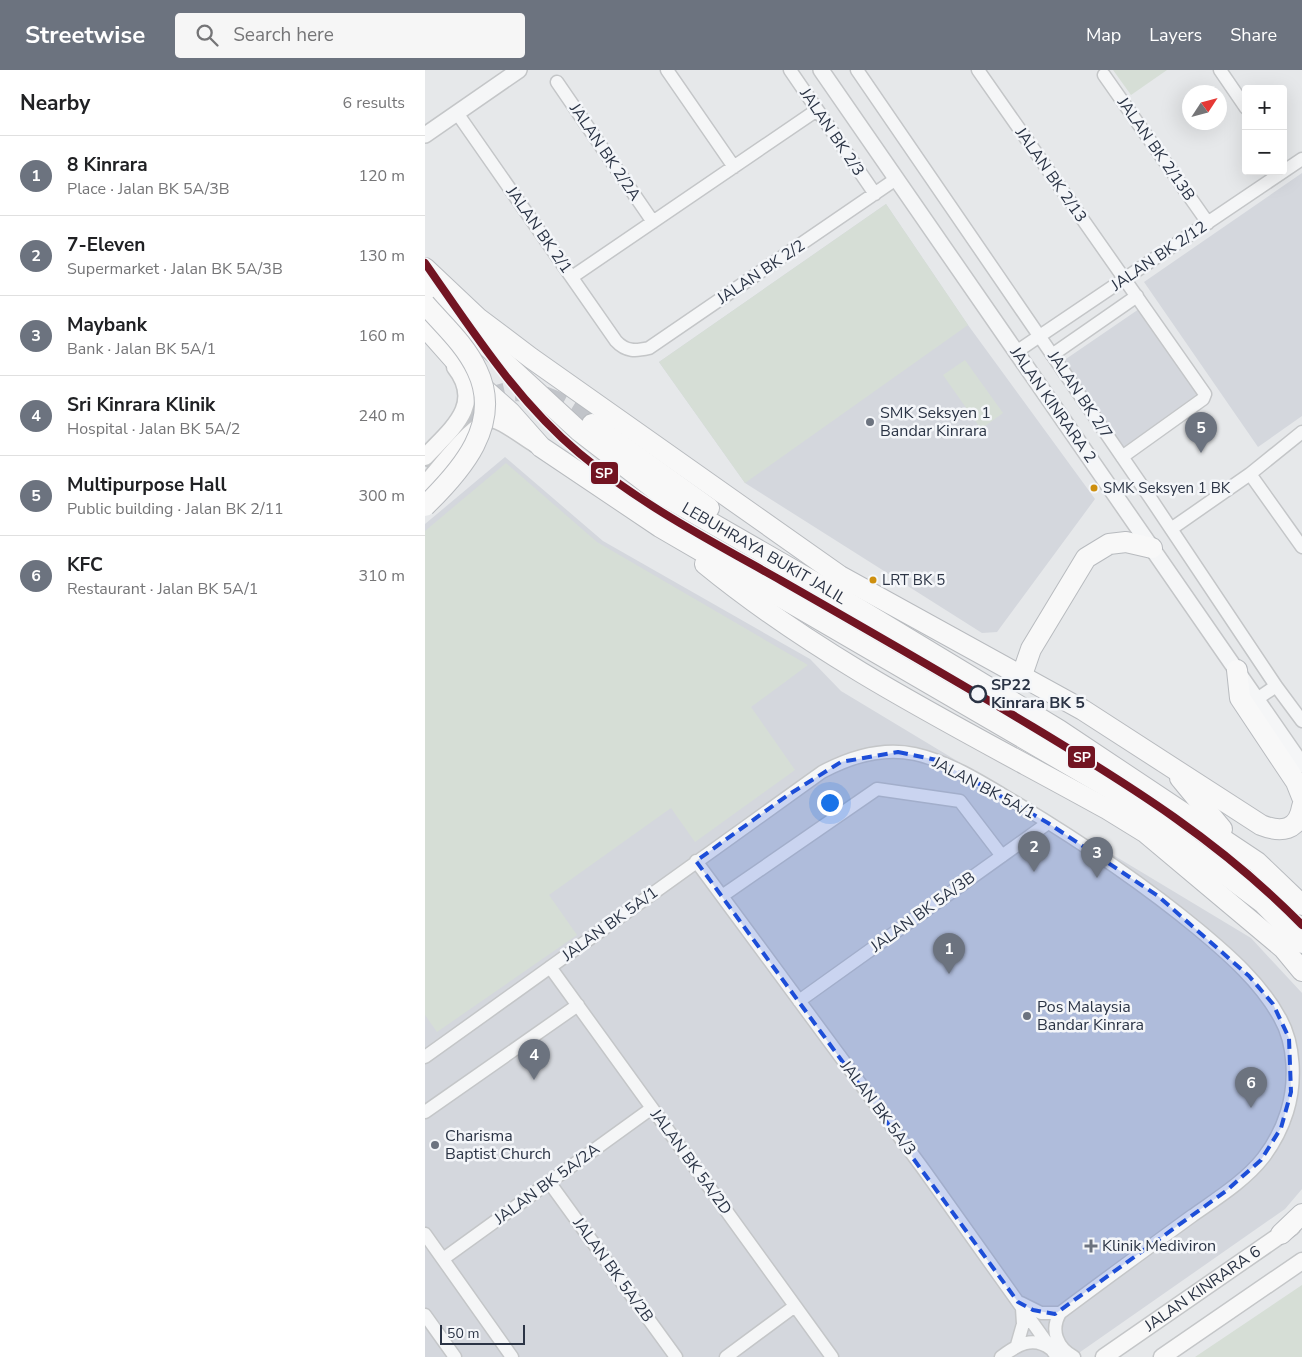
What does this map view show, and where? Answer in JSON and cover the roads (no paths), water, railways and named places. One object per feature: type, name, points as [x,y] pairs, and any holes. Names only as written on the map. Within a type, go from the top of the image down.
[{"type":"highway","points":[[425,268],[478,318],[531,358],[841,576],[1021,678],[1083,710],[1261,825],[1274,830],[1285,830],[1297,821],[1302,807]]},
{"type":"highway","name":"LEBUHRAYA BUKIT JALIL","points":[[425,286],[440,303],[571,425],[661,494],[821,586],[1059,730],[1257,862],[1302,905]]},
{"type":"highway","points":[[425,304],[468,354],[483,383],[485,397],[484,414],[474,448],[458,472],[425,506]]},
{"type":"highway","name":"LEBUHRAYA BUKIT JALIL","points":[[428,331],[465,372],[510,412],[541,447],[659,526],[1116,792],[1263,903],[1302,943]]},
{"type":"highway","points":[[592,424],[716,513],[805,569],[821,586]]},
{"type":"highway","points":[[659,526],[727,582],[787,627],[836,659],[1107,809],[1240,886]]},
{"type":"highway","points":[[1021,678],[1031,649],[1086,558],[1109,544],[1126,542],[1152,548]]},
{"type":"highway","points":[[1237,670],[1240,698],[1296,782],[1302,798]]},
{"type":"highway","points":[[1169,765],[1211,819],[1257,862]]},
{"type":"highway","points":[[1146,833],[1283,948],[1302,971]]},
{"type":"highway","points":[[1281,1234],[1302,1214]]},
{"type":"main road","points":[[425,456],[459,420],[464,412],[467,399],[466,386],[461,374],[428,331]]},
{"type":"main road","points":[[425,485],[476,427],[488,421],[496,420],[541,447]]},
{"type":"main road","name":"JALAN KINRARA 6","points":[[1104,1357],[1302,1221]]},
{"type":"main road","name":"JALAN KINRARA 6","points":[[1162,1357],[1302,1261]]},
{"type":"street","points":[[425,135],[519,70]]},
{"type":"street","points":[[667,70],[734,167]]},
{"type":"street","name":"JALAN BK 2/3","points":[[790,70],[875,194]]},
{"type":"street","name":"JALAN KINRARA 2","points":[[821,70],[1302,765]]},
{"type":"street","name":"JALAN BK 2/7","points":[[857,70],[1276,686],[1302,721]]},
{"type":"street","name":"JALAN BK 2/13","points":[[978,70],[1205,394],[1203,399],[1122,457]]},
{"type":"street","points":[[1220,70],[1242,102]]},
{"type":"street","name":"JALAN BK 2/13B","points":[[1104,75],[1208,223]]},
{"type":"street","name":"JALAN BK 2/2A","points":[[557,82],[653,222]]},
{"type":"street","points":[[572,277],[817,110]]},
{"type":"street","name":"JALAN BK 2/1","points":[[457,113],[621,346]]},
{"type":"street","name":"JALAN BK 2/12","points":[[1287,165],[1302,159]]},
{"type":"street","name":"JALAN BK 2/12","points":[[1016,352],[1208,223],[1273,175]]},
{"type":"street","name":"JALAN BK 2/2","points":[[621,346],[634,351],[649,348],[896,179]]},
{"type":"street","points":[[1052,355],[1137,296]]},
{"type":"street","points":[[1171,529],[1250,474],[1302,432]]},
{"type":"street","points":[[1250,474],[1302,547]]},
{"type":"street","points":[[1257,700],[1276,686]]},
{"type":"street","name":"JALAN BK 5A/1","points":[[425,1058],[822,772],[841,762],[879,753],[913,754],[937,760],[1048,822],[1158,896],[1223,950],[1249,976],[1273,1004],[1289,1038],[1291,1092],[1287,1112],[1271,1147],[1261,1160],[1226,1191],[1061,1313]]},
{"type":"street","points":[[722,896],[877,789],[960,801],[1002,856]]},
{"type":"street","name":"JALAN BK 5A/3B","points":[[799,1001],[1048,822]]},
{"type":"street","name":"JALAN BK 5A/3","points":[[696,861],[872,1099],[1055,1354]]},
{"type":"street","name":"JALAN BK 5A/2D","points":[[550,967],[833,1357]]},
{"type":"street","points":[[425,1112],[578,1006]]},
{"type":"street","name":"JALAN BK 5A/2A","points":[[443,1259],[652,1108]]},
{"type":"street","name":"JALAN BK 5A/2B","points":[[549,1182],[676,1357]]},
{"type":"street","points":[[425,1234],[513,1357]]},
{"type":"street","points":[[1020,1304],[1041,1313],[1061,1313]]},
{"type":"street","points":[[1017,1344],[1023,1324],[1020,1304]]},
{"type":"street","points":[[726,1357],[795,1306]]},
{"type":"street","points":[[1061,1313],[1057,1319],[1056,1337],[1064,1351],[1074,1357]]},
{"type":"street","points":[[425,1315],[455,1357]]},
{"type":"street","points":[[1001,1357],[1017,1344],[1036,1342],[1055,1354]]},
{"type":"tunnel","points":[[425,466],[475,410],[484,402],[506,392],[519,391],[545,397],[558,402],[592,424]]},
{"type":"place","name":"SMK Seksyen 1 Bandar Kinrara","points":[[870,422]]},
{"type":"place","name":"Multipurpose Hall","points":[[1201,453]]},
{"type":"place","name":"SMK Seksyen 1 BK","points":[[1094,488]]},
{"type":"place","name":"LRT BK 5","points":[[873,580]]},
{"type":"place","name":"SP22 Kinrara BK 5","points":[[978,694]]},
{"type":"place","name":"7-Eleven","points":[[1034,872]]},
{"type":"place","name":"Maybank","points":[[1097,878]]},
{"type":"place","name":"8 Kinrara","points":[[949,974]]},
{"type":"place","name":"Pos Malaysia Bandar Kinrara","points":[[1027,1016]]},
{"type":"place","name":"Sri Kinrara Klinik","points":[[534,1080]]},
{"type":"place","name":"KFC","points":[[1251,1108]]},
{"type":"place","name":"Charisma Baptist Church","points":[[435,1145]]},
{"type":"place","name":"Klinik Mediviron","points":[[1091,1246]]}]
